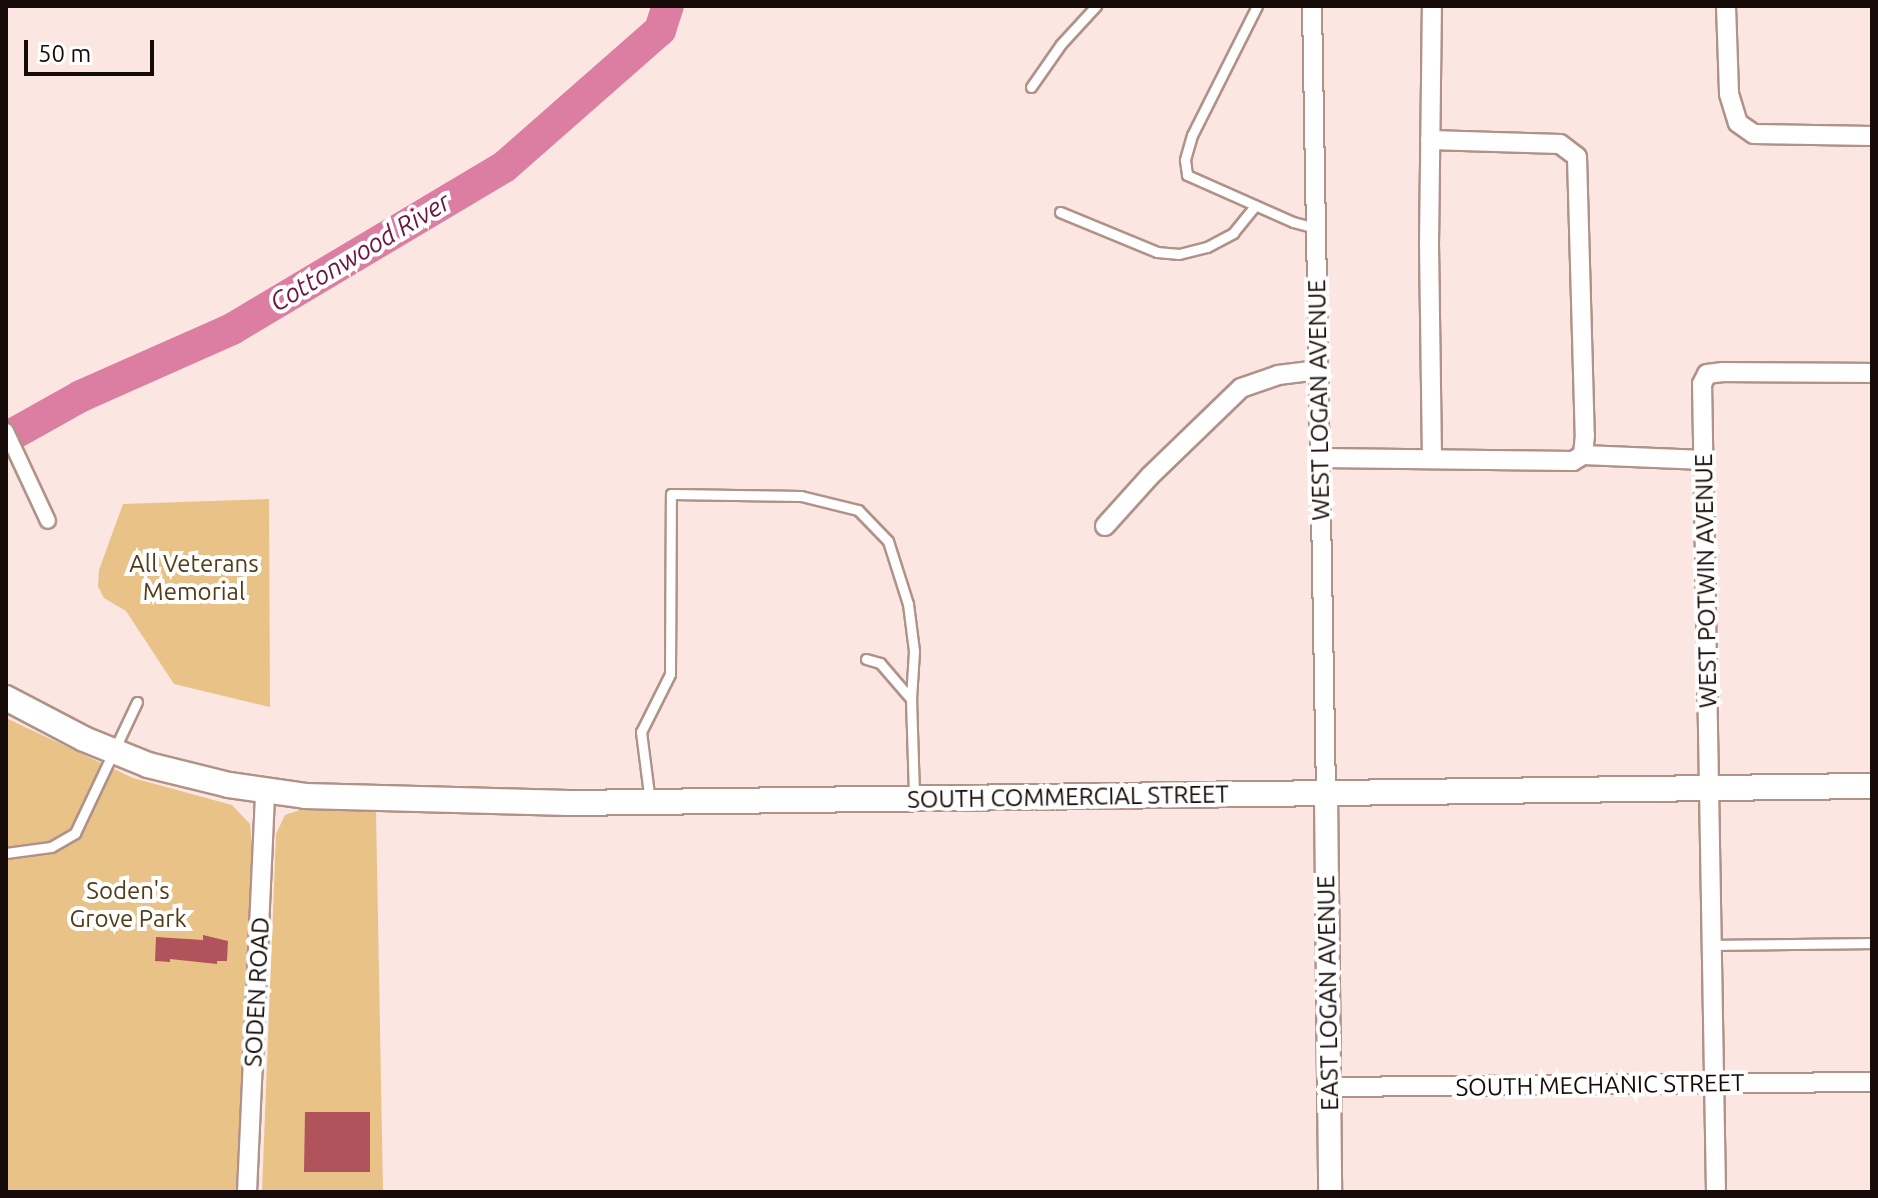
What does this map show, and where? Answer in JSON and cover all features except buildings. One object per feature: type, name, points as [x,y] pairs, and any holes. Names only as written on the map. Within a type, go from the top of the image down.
[{"type":"main road","name":"SOUTH COMMERCIAL STREET","points":[[6,698],[114,751],[196,779],[305,796],[650,802],[1872,786]]},
{"type":"street","name":"WEST LOGAN AVENUE","points":[[1312,6],[1326,793]]},
{"type":"street","points":[[1432,6],[1432,459]]},
{"type":"street","points":[[1726,6],[1729,94],[1738,123],[1754,134],[1872,136]]},
{"type":"street","points":[[1430,140],[1560,144],[1577,157],[1585,435],[1583,455]]},
{"type":"street","points":[[1105,526],[1150,476],[1241,388],[1278,375],[1319,370]]},
{"type":"street","name":"WEST POTWIN AVENUE","points":[[1716,1192],[1702,384],[1707,374],[1872,373]]},
{"type":"street","points":[[6,431],[48,521]]},
{"type":"street","points":[[1321,458],[1573,461],[1583,455],[1704,460]]},
{"type":"street","name":"SODEN ROAD","points":[[247,1192],[265,791]]},
{"type":"street","name":"EAST LOGAN AVENUE","points":[[1326,793],[1330,1192]]},
{"type":"street","name":"SOUTH MECHANIC STREET","points":[[1329,1087],[1872,1082]]},
{"type":"lane","points":[[1031,87],[1061,44],[1096,6]]},
{"type":"lane","points":[[1257,6],[1192,135],[1185,160],[1187,175],[1255,206],[1316,228]]},
{"type":"lane","points":[[1060,212],[1157,252],[1179,254],[1207,247],[1233,233],[1255,206]]},
{"type":"lane","points":[[650,802],[641,732],[670,674],[671,494],[801,496],[858,510],[888,541],[908,604],[914,651],[911,699],[914,799]]},
{"type":"lane","points":[[866,659],[880,663],[911,699]]},
{"type":"lane","points":[[6,853],[51,847],[75,833],[137,702]]},
{"type":"lane","points":[[1713,945],[1872,943]]},
{"type":"green space","name":"All Veterans Memorial","points":[[269,499],[270,707],[174,684],[126,611],[104,598],[98,586],[99,570],[123,504]]},
{"type":"green space","name":"Soden's Grove Park","points":[[6,718],[133,778],[232,805],[250,824],[252,844],[239,1192],[6,1192]]},
{"type":"green space","points":[[303,809],[376,811],[383,1192],[262,1192],[276,834],[285,815]]},
{"type":"waterway","name":"Cottonwood River","points":[[6,438],[81,396],[232,329],[504,167],[660,30],[668,6]]}]
